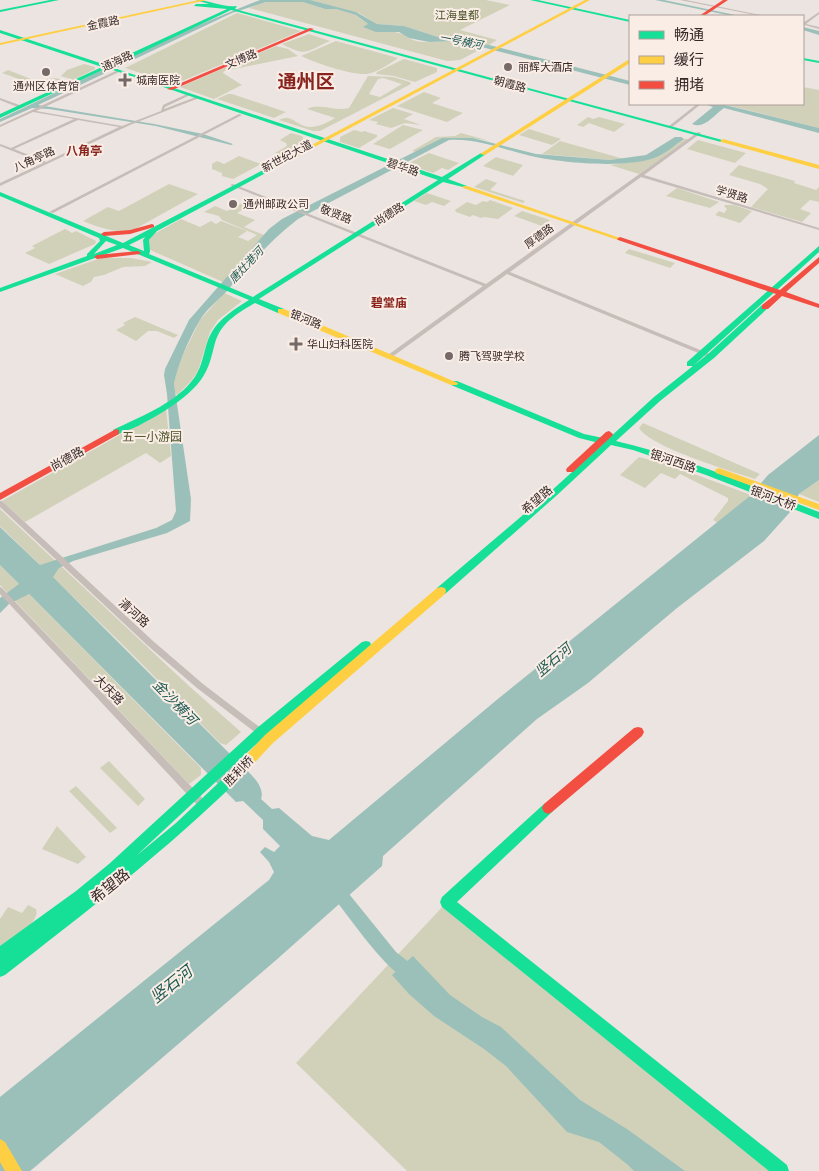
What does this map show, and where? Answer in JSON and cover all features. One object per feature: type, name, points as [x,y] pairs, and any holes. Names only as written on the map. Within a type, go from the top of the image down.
[{"type":"main road","name":"金霞路","points":[[0,44],[202,0]]},
{"type":"main road","name":"朝霞路","points":[[202,0],[819,166]]},
{"type":"main road","points":[[532,0],[629,21]]},
{"type":"main road","name":"新世纪大道","points":[[569,8],[581,0]]},
{"type":"main road","name":"新世纪大道","points":[[0,288],[123,244],[569,8],[588,0]]},
{"type":"main road","points":[[707,12],[726,0]]},
{"type":"main road","points":[[0,11],[50,1]]},
{"type":"main road","points":[[178,4],[233,7]]},
{"type":"main road","name":"通海路","points":[[0,116],[233,7]]},
{"type":"main road","name":"文博路","points":[[170,89],[311,29]]},
{"type":"main road","name":"碧华路","points":[[0,31],[819,306]]},
{"type":"main road","points":[[804,59],[819,62]]},
{"type":"main road","name":"尚德路","points":[[0,497],[181,396],[198,378],[205,365],[212,336],[218,326],[230,315],[629,62]]},
{"type":"main road","name":"银河路","points":[[0,193],[51,212],[103,236]]},
{"type":"main road","name":"银河路","points":[[0,193],[391,356],[566,426],[608,440]]},
{"type":"main road","points":[[93,256],[103,236],[153,228]]},
{"type":"main road","points":[[93,256],[144,253],[146,239],[153,228]]},
{"type":"main road","name":"希望路","points":[[777,292],[819,248]]},
{"type":"main road","name":"希望路","points":[[248,744],[264,739],[657,399],[777,292],[819,259]]},
{"type":"main road","name":"银河西路","points":[[608,440],[636,442],[738,481]]},
{"type":"main road","name":"银河大桥","points":[[738,481],[815,510]]},
{"type":"main road","points":[[638,732],[547,809],[447,902],[781,1171]]},
{"type":"main road","name":"胜利桥","points":[[215,796],[264,739]]},
{"type":"main road","name":"胜利桥","points":[[204,786],[248,744]]},
{"type":"main road","name":"希望路","points":[[0,954],[81,896],[204,786]]},
{"type":"main road","name":"希望路","points":[[0,970],[115,882],[215,796]]},
{"type":"main road","points":[[0,1147],[14,1171]]},
{"type":"street","points":[[681,0],[758,15]]},
{"type":"street","points":[[804,24],[819,13]]},
{"type":"street","points":[[804,25],[819,28]]},
{"type":"street","points":[[0,126],[118,71]]},
{"type":"street","points":[[162,110],[173,109],[193,96]]},
{"type":"street","points":[[162,110],[164,106],[193,96]]},
{"type":"street","points":[[0,99],[21,106]]},
{"type":"street","points":[[671,126],[698,105]]},
{"type":"street","name":"八角亭路","points":[[0,185],[162,110]]},
{"type":"street","points":[[31,111],[123,127]]},
{"type":"street","points":[[51,212],[240,115]]},
{"type":"street","points":[[12,149],[78,119]]},
{"type":"street","name":"厚德路","points":[[391,356],[698,134]]},
{"type":"street","points":[[0,145],[46,163]]},
{"type":"street","name":"学贤路","points":[[640,175],[819,229]]},
{"type":"street","name":"敬贤路","points":[[234,186],[487,286]]},
{"type":"street","points":[[506,272],[707,354]]},
{"type":"street","name":"清河路","points":[[0,503],[68,568],[200,686],[264,739]]},
{"type":"street","name":"大庆路","points":[[0,590],[203,805]]},
{"type":"green space","name":"江海皇都","points":[[309,0],[486,0],[510,5],[460,30],[497,40],[489,45],[438,37],[404,26],[377,24],[359,13]]},
{"type":"green space","points":[[266,2],[303,2],[325,9],[336,9],[356,15],[368,24],[405,35],[416,41],[459,41],[483,48],[460,60],[447,61],[249,8]]},
{"type":"green space","points":[[237,13],[301,31],[175,84],[125,68]]},
{"type":"green space","points":[[309,34],[330,41],[306,52],[297,51],[282,44]]},
{"type":"green space","points":[[336,41],[398,58],[379,70],[360,74],[343,71],[301,56]]},
{"type":"green space","points":[[276,46],[288,49],[298,56],[224,71],[223,73],[242,85],[214,99],[180,87]]},
{"type":"green space","points":[[404,59],[437,68],[437,72],[415,82],[394,76],[376,74]]},
{"type":"green space","points":[[84,64],[95,67],[95,69],[73,80],[61,76],[67,70]]},
{"type":"green space","points":[[8,70],[36,81],[56,78],[67,82],[50,90],[2,73]]},
{"type":"green space","points":[[368,76],[393,77],[410,82],[411,84],[320,131],[313,131],[279,120],[288,118],[305,126],[316,126],[335,118],[307,109],[317,106],[338,109],[349,108]],"holes":[[[383,78],[402,84],[380,97],[369,94],[378,79]]]},
{"type":"green space","points":[[804,87],[819,90],[819,128],[727,105],[804,105]]},
{"type":"green space","points":[[424,92],[441,98],[432,103],[463,113],[447,122],[397,106]]},
{"type":"green space","points":[[228,94],[286,112],[274,118],[217,99]]},
{"type":"green space","points":[[393,108],[413,114],[404,119],[421,125],[405,123],[391,128],[369,120]]},
{"type":"green space","points":[[588,117],[593,119],[599,117],[625,124],[614,132],[589,123],[583,127],[577,125]]},
{"type":"green space","points":[[403,125],[423,130],[390,149],[373,144]]},
{"type":"green space","points":[[529,129],[561,139],[552,145],[519,135]]},
{"type":"green space","points":[[354,130],[364,131],[377,135],[377,137],[359,148],[340,142],[340,137]]},
{"type":"green space","points":[[291,133],[302,136],[304,141],[280,155],[275,153],[287,146],[286,143],[280,140]]},
{"type":"green space","points":[[461,133],[490,141],[473,138],[442,138],[416,152],[412,151],[436,137],[455,136]]},
{"type":"green space","points":[[684,139],[689,139],[639,174],[610,165],[634,162],[661,155]]},
{"type":"green space","points":[[698,140],[746,153],[735,163],[687,149]]},
{"type":"green space","points":[[560,141],[624,159],[610,160],[542,154]]},
{"type":"green space","points":[[429,153],[459,163],[448,170],[442,168],[433,173],[407,164]]},
{"type":"green space","points":[[239,156],[261,164],[233,179],[222,176],[222,173],[212,169],[212,164],[217,161],[224,164]]},
{"type":"green space","points":[[496,157],[523,165],[513,176],[483,166]]},
{"type":"green space","points":[[739,165],[795,181],[794,183],[816,190],[819,187],[819,202],[810,200],[800,209],[811,213],[802,222],[751,207],[768,189],[760,184],[729,175]]},
{"type":"green space","points":[[486,179],[497,183],[490,190],[525,201],[523,203],[474,187]]},
{"type":"green space","points":[[169,184],[198,194],[135,229],[115,231],[83,221],[108,207],[119,211]]},
{"type":"green space","points":[[677,188],[719,202],[710,208],[666,196]]},
{"type":"green space","points":[[427,193],[451,201],[444,206],[432,202],[426,205],[414,201]]},
{"type":"green space","points":[[490,200],[513,208],[498,219],[481,218],[473,215],[470,217],[455,210],[467,202],[476,205]]},
{"type":"green space","points":[[246,201],[252,204],[237,213],[255,220],[244,227],[264,235],[223,282],[148,249],[148,242],[154,234],[181,219],[200,227],[211,221],[216,224],[221,221],[247,231],[238,237],[248,241],[257,235],[222,220],[219,216],[204,212],[215,206],[227,211]]},
{"type":"green space","points":[[725,205],[734,205],[752,211],[740,223],[715,215],[719,211],[724,213],[727,209]]},
{"type":"green space","points":[[522,211],[550,220],[542,226],[514,216]]},
{"type":"green space","points":[[65,229],[72,233],[76,231],[96,241],[95,244],[49,264],[25,253],[35,248],[32,246]]},
{"type":"green space","points":[[629,249],[675,263],[670,268],[625,253]]},
{"type":"green space","points":[[101,258],[131,258],[152,262],[145,266],[123,267],[94,277],[91,282],[83,286],[55,274]]},
{"type":"green space","points":[[224,293],[242,301],[218,320],[210,332],[198,371],[177,395],[174,384],[177,367],[200,320]]},
{"type":"green space","points":[[135,317],[178,335],[174,338],[157,331],[148,331],[136,341],[116,330],[125,325],[123,323]]},
{"type":"green space","name":"五一小游园","points":[[166,409],[171,456],[160,463],[146,453],[25,522],[2,501]]},
{"type":"green space","points":[[643,423],[760,474],[755,479],[674,450],[646,435],[639,428]]},
{"type":"green space","points":[[639,457],[667,464],[751,495],[718,523],[713,520],[728,501],[728,498],[680,474],[675,479],[661,473],[645,488],[620,475]]},
{"type":"green space","points":[[819,480],[819,502],[799,494]]},
{"type":"green space","points":[[0,509],[189,686],[241,732],[226,745],[220,743],[126,648],[0,526]]},
{"type":"green space","points":[[0,565],[201,768],[201,775],[189,784],[0,585]]},
{"type":"green space","points":[[109,761],[145,799],[138,806],[100,768]]},
{"type":"green space","points":[[76,786],[117,828],[110,833],[69,791]]},
{"type":"green space","points":[[57,826],[86,857],[78,864],[42,849]]},
{"type":"green space","points":[[447,902],[781,1171],[407,1171],[296,1063]]},
{"type":"green space","points":[[28,905],[36,909],[34,920],[24,931],[0,948],[0,919],[8,907],[22,913]]},
{"type":"water","name":"一号横河","points":[[260,0],[310,0],[356,12],[377,24],[404,26],[438,37],[489,45],[629,81],[629,85],[458,41],[429,42],[409,38],[399,32],[376,32],[363,27],[368,24],[356,15],[336,9],[325,9],[303,2],[266,2],[232,13],[38,105],[203,134],[233,144],[231,145],[156,126],[49,109],[32,108],[0,122],[0,119],[129,57]]},
{"type":"water","points":[[707,105],[725,105],[819,128],[819,133],[724,108],[701,125],[692,124],[713,107]]},
{"type":"water","points":[[675,137],[684,139],[661,155],[649,160],[616,164],[560,161],[531,156],[481,143],[449,140],[298,219],[269,244],[205,313],[192,335],[181,360],[174,384],[191,499],[190,521],[167,533],[73,561],[59,568],[53,577],[250,773],[261,788],[261,799],[272,809],[279,808],[312,836],[329,840],[499,698],[751,495],[768,475],[819,435],[819,480],[799,494],[791,511],[764,541],[677,608],[588,683],[537,719],[383,856],[382,866],[275,961],[35,1167],[30,1171],[0,1171],[0,1097],[269,880],[274,872],[269,862],[260,852],[265,847],[274,852],[280,846],[263,829],[263,820],[243,801],[236,802],[29,594],[9,604],[0,613],[0,598],[19,584],[0,565],[0,527],[40,565],[156,528],[172,520],[176,511],[165,369],[189,320],[269,229],[282,219],[442,138],[473,138],[536,154],[610,160],[646,155]]},
{"type":"water","points":[[413,956],[450,995],[482,1017],[501,1027],[580,1100],[627,1129],[685,1171],[634,1171],[599,1142],[567,1132],[506,1066],[434,1016],[409,994],[392,975]]},
{"type":"waterway","points":[[657,0],[733,15]]},
{"type":"waterway","points":[[804,29],[819,33]]},
{"type":"waterway","points":[[336,889],[391,957],[413,976]]},
{"type":"traffic: fast","points":[[0,11],[57,0]]},
{"type":"traffic: fast","points":[[198,0],[723,141]]},
{"type":"traffic: fast","points":[[532,0],[629,21]]},
{"type":"traffic: fast","points":[[196,5],[220,6]]},
{"type":"traffic: fast","points":[[0,116],[235,7]]},
{"type":"traffic: fast","points":[[0,31],[465,187]]},
{"type":"traffic: fast","points":[[804,59],[819,62]]},
{"type":"traffic: fast","points":[[116,432],[174,401],[193,385],[204,367],[216,331],[230,315],[483,154]]},
{"type":"traffic: fast","points":[[0,290],[127,244],[290,158]]},
{"type":"traffic: fast","points":[[0,194],[281,311]]},
{"type":"traffic: fast","points":[[147,252],[146,240],[154,230]]},
{"type":"traffic: fast","points":[[89,255],[103,241],[102,237]]},
{"type":"traffic: fast","points":[[690,364],[819,248]]},
{"type":"traffic: fast","points":[[441,591],[553,494],[657,399],[711,356],[765,307]]},
{"type":"traffic: fast","points":[[454,383],[582,436],[635,448],[709,473],[819,516]]},
{"type":"traffic: fast","points":[[0,954],[81,896],[114,868],[261,732],[366,645]]},
{"type":"traffic: fast","points":[[0,970],[151,852],[209,801],[236,774]]},
{"type":"traffic: fast","points":[[548,808],[447,902],[781,1171]]},
{"type":"traffic: slow","points":[[0,44],[205,0]]},
{"type":"traffic: slow","points":[[290,158],[588,0]]},
{"type":"traffic: slow","points":[[483,154],[629,62]]},
{"type":"traffic: slow","points":[[723,141],[819,167]]},
{"type":"traffic: slow","points":[[465,187],[620,239]]},
{"type":"traffic: slow","points":[[281,311],[454,383]]},
{"type":"traffic: slow","points":[[719,471],[819,507]]},
{"type":"traffic: slow","points":[[236,774],[269,739],[441,591]]},
{"type":"traffic: slow","points":[[0,1147],[14,1171]]},
{"type":"traffic: jam","points":[[703,15],[726,0]]},
{"type":"traffic: jam","points":[[170,89],[312,29]]},
{"type":"traffic: jam","points":[[104,234],[130,232],[152,226]]},
{"type":"traffic: jam","points":[[620,239],[819,306]]},
{"type":"traffic: jam","points":[[97,257],[138,253]]},
{"type":"traffic: jam","points":[[765,307],[819,259]]},
{"type":"traffic: jam","points":[[0,497],[116,432]]},
{"type":"traffic: jam","points":[[570,470],[609,434]]},
{"type":"traffic: jam","points":[[548,808],[638,732]]},
{"type":"place","name":"丽辉大酒店","points":[[508,67]]},
{"type":"place","name":"通州区体育馆","points":[[46,72]]},
{"type":"place","name":"城南医院","points":[[125,80]]},
{"type":"place","name":"通州邮政公司","points":[[233,204]]},
{"type":"place","name":"华山妇科医院","points":[[296,344]]},
{"type":"place","name":"腾飞驾驶学校","points":[[449,356]]},
{"type":"district","name":"通州区","points":[[306,81]]},
{"type":"district","name":"八角亭","points":[[84,151]]},
{"type":"district","name":"碧堂庙","points":[[389,303]]},
{"type":"water label","name":"唐灶港河","points":[[246,265]]},
{"type":"water label","name":"竖石河","points":[[553,660]]},
{"type":"water label","name":"金沙横河","points":[[175,702]]},
{"type":"water label","name":"竖石河","points":[[171,984]]}]
